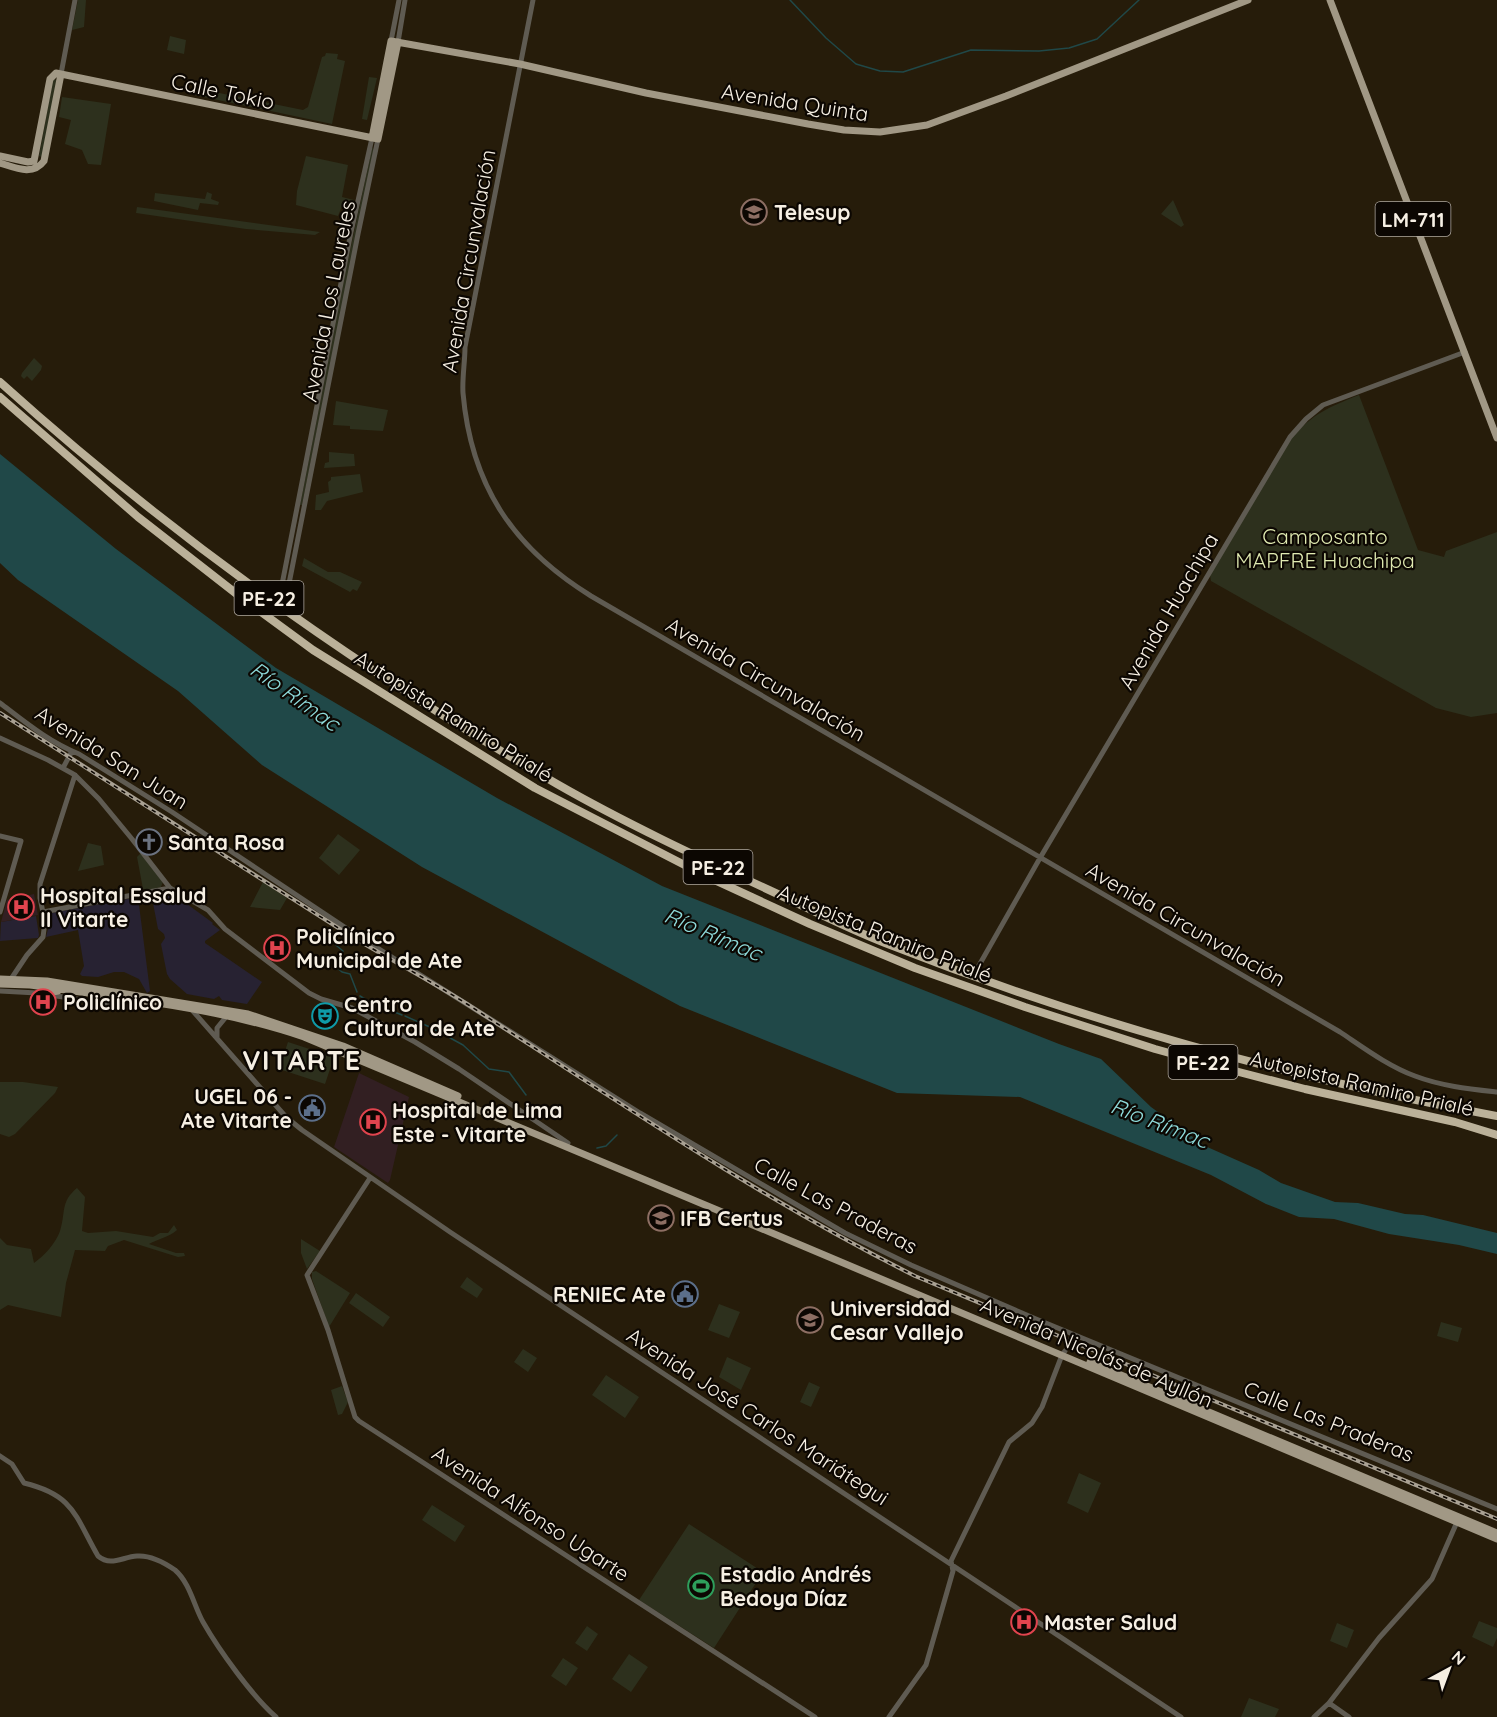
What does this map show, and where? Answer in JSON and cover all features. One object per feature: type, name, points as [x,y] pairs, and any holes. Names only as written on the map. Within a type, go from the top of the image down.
[{"type":"highway","name":"Autopista Ramiro Prialé","points":[[0,382],[86,457],[201,548],[368,668],[559,785],[712,864],[882,942],[973,976],[1138,1030],[1273,1069],[1497,1117]]},
{"type":"highway","name":"Autopista Ramiro Prialé","points":[[0,397],[138,517],[313,650],[535,788],[695,871],[810,924],[915,968],[996,998],[1155,1049],[1296,1087],[1455,1122],[1497,1135]]},
{"type":"highway","points":[[192,559],[190,554],[192,550],[201,548]]},
{"type":"highway","points":[[421,717],[429,715],[431,711],[429,706]]},
{"type":"highway","points":[[915,968],[930,970],[963,981],[973,976]]},
{"type":"highway","points":[[1455,1122],[1497,1129]]},
{"type":"main road","name":"Avenida Quinta","points":[[394,42],[520,64],[646,93],[843,130],[880,132],[900,131],[927,125],[1248,0]]},
{"type":"main road","name":"LM-711","points":[[1332,0],[1497,438]]},
{"type":"main road","name":"Avenida Los Laureles","points":[[375,139],[394,42]]},
{"type":"main road","points":[[0,156],[28,162],[34,161],[50,79],[56,73],[61,74],[44,161],[38,168],[32,170],[0,163]]},
{"type":"main road","name":"Calle Tokio","points":[[61,74],[375,139]]},
{"type":"main road","name":"LM-711","points":[[1465,352],[1497,427]]},
{"type":"main road","name":"Avenida Nicolás de Ayllón","points":[[0,979],[47,981],[248,1014],[343,1046],[1012,1332]]},
{"type":"main road","name":"Avenida Nicolás de Ayllón","points":[[0,984],[30,985],[192,1010],[291,1033],[1497,1533]]},
{"type":"main road","points":[[42,993],[66,990]]},
{"type":"main road","name":"Avenida Nicolás de Ayllón","points":[[1346,1471],[1497,1539]]},
{"type":"street","points":[[61,74],[75,0]]},
{"type":"street","name":"Avenida Los Laureles","points":[[394,42],[399,0]]},
{"type":"street","name":"Avenida Los Laureles","points":[[394,42],[405,0]]},
{"type":"street","name":"Avenida Circunvalación","points":[[533,0],[465,347],[463,391],[469,434],[480,473],[496,506],[513,531],[534,554],[582,591],[1406,1073],[1443,1084],[1497,1092]]},
{"type":"street","name":"Avenida Los Laureles","points":[[281,607],[358,234],[375,139]]},
{"type":"street","name":"Avenida Huachipa","points":[[973,976],[1040,858],[1290,437],[1306,418],[1330,402],[1465,352]]},
{"type":"street","name":"Avenida San Juan","points":[[0,703],[30,727],[209,837]]},
{"type":"street","points":[[0,738],[75,775],[99,799],[170,888],[208,910],[225,930],[309,993],[352,1008],[415,1042],[568,1143]]},
{"type":"street","points":[[63,768],[72,751]]},
{"type":"street","points":[[11,979],[27,955],[43,937],[45,922],[39,889],[75,775]]},
{"type":"street","points":[[0,836],[21,841],[0,912]]},
{"type":"street","name":"Calle Las Praderas","points":[[209,837],[352,932],[640,1113],[845,1233],[911,1265],[1036,1319],[1497,1509]]},
{"type":"street","points":[[43,912],[170,888]]},
{"type":"street","points":[[0,992],[42,993],[128,1006],[137,1001]]},
{"type":"street","name":"Avenida José Carlos Mariátegui","points":[[192,1010],[286,1117],[370,1178],[1181,1717]]},
{"type":"street","points":[[218,1038],[218,1028],[226,1017]]},
{"type":"street","name":"Avenida Alfonso Ugarte","points":[[370,1178],[307,1275],[328,1330],[350,1404],[359,1421],[815,1717]]},
{"type":"street","points":[[889,1717],[926,1665],[953,1571],[951,1561],[963,1533],[1009,1442],[1032,1423],[1042,1407],[1064,1353]]},
{"type":"street","points":[[0,1456],[12,1464],[24,1483],[37,1485],[63,1499],[71,1507],[98,1556],[104,1561],[112,1562],[138,1556],[156,1559],[174,1569],[191,1594],[203,1621],[237,1670],[276,1717]]},
{"type":"street","points":[[1314,1717],[1329,1703],[1379,1638],[1432,1579],[1457,1522]]},
{"type":"street","points":[[1329,1703],[1349,1717]]},
{"type":"shaded area","name":"Hospital Essalud II Vitarte","points":[[34,894],[38,915],[1,922],[7,900]]},
{"type":"shaded area","points":[[176,896],[220,930],[205,943],[262,982],[247,1004],[222,1000],[219,996],[214,999],[187,994],[170,979],[161,944],[165,938],[158,929],[152,898]]},
{"type":"shaded area","points":[[138,897],[150,991],[147,993],[139,979],[124,972],[114,972],[98,977],[82,976],[80,974],[84,966],[78,930],[46,937],[52,913]]},
{"type":"shaded area","points":[[36,916],[38,938],[0,941],[1,922]]},
{"type":"shaded area","name":"Hospital de Lima Este - Vitarte","points":[[359,1073],[409,1097],[388,1183],[334,1147]]},
{"type":"green space","points":[[78,0],[86,0],[84,27],[72,30]]},
{"type":"green space","points":[[170,36],[186,40],[184,54],[167,50]]},
{"type":"green space","points":[[326,53],[338,54],[337,59],[345,61],[332,124],[194,95],[195,88],[303,110],[308,107],[322,57]]},
{"type":"green space","points":[[369,77],[377,78],[367,120],[362,119]]},
{"type":"green space","points":[[53,79],[57,80],[42,157],[39,156]]},
{"type":"green space","points":[[62,97],[111,104],[101,165],[88,164],[82,150],[65,144],[71,120],[59,117]]},
{"type":"green space","points":[[372,148],[374,149],[302,505],[300,505],[347,265]]},
{"type":"green space","points":[[306,156],[348,165],[342,197],[354,200],[351,215],[347,214],[348,208],[342,206],[338,216],[296,205],[297,191]]},
{"type":"green space","points":[[207,192],[212,194],[211,199],[219,202],[218,205],[200,203],[198,210],[154,201],[155,193],[205,199]]},
{"type":"green space","points":[[1173,200],[1184,225],[1181,227],[1161,214]]},
{"type":"green space","points":[[137,207],[320,232],[315,235],[246,229],[136,213]]},
{"type":"green space","points":[[34,358],[42,366],[41,370],[32,381],[27,376],[24,379],[21,376],[22,373]]},
{"type":"green space","name":"Camposanto MAPFRE Huachipa","points":[[1359,395],[1418,550],[1444,557],[1446,551],[1497,532],[1497,713],[1471,717],[1436,708],[1211,581],[1210,575],[1290,439],[1306,423],[1322,412]]},
{"type":"green space","points":[[336,401],[388,410],[383,431],[350,429],[350,426],[333,425]]},
{"type":"green space","points":[[329,452],[354,454],[355,466],[324,468],[325,463],[329,462]]},
{"type":"green space","points":[[360,474],[363,492],[327,501],[321,510],[315,510],[316,495],[329,492],[328,482],[331,477]]},
{"type":"green space","points":[[304,558],[328,572],[340,572],[362,582],[357,591],[353,589],[350,592],[302,566]]},
{"type":"green space","points":[[338,834],[360,850],[339,875],[319,858]]},
{"type":"green space","points":[[88,843],[101,846],[104,865],[78,871]]},
{"type":"green space","points":[[141,853],[163,882],[161,887],[145,891],[143,889],[137,857]]},
{"type":"green space","points":[[263,882],[287,898],[280,910],[250,907]]},
{"type":"green space","points":[[288,1042],[334,1057],[325,1084],[279,1069]]},
{"type":"green space","points":[[0,1082],[23,1082],[58,1087],[55,1093],[15,1134],[9,1137],[0,1134]]},
{"type":"green space","points":[[77,1188],[85,1197],[82,1231],[88,1233],[116,1231],[153,1237],[160,1233],[168,1233],[174,1225],[177,1230],[149,1244],[176,1253],[184,1253],[185,1256],[178,1257],[124,1240],[108,1246],[105,1251],[75,1250],[66,1283],[61,1317],[8,1305],[0,1310],[0,1238],[7,1245],[31,1249],[34,1263],[56,1240],[68,1198]]},
{"type":"green space","points":[[301,1239],[320,1251],[307,1269],[301,1253]]},
{"type":"green space","points":[[316,1271],[350,1293],[329,1327],[312,1279],[312,1272]]},
{"type":"green space","points":[[467,1277],[483,1289],[477,1298],[460,1287]]},
{"type":"green space","points":[[356,1293],[390,1317],[383,1327],[349,1303]]},
{"type":"green space","points":[[719,1304],[740,1312],[729,1338],[708,1330]]},
{"type":"green space","points":[[1441,1322],[1462,1328],[1458,1342],[1437,1336]]},
{"type":"green space","points":[[523,1349],[537,1358],[528,1372],[514,1362]]},
{"type":"green space","points":[[727,1357],[751,1368],[741,1390],[719,1377]]},
{"type":"green space","points":[[606,1375],[639,1397],[625,1418],[592,1395]]},
{"type":"green space","points":[[809,1382],[820,1387],[811,1407],[800,1402]]},
{"type":"green space","points":[[342,1386],[348,1402],[342,1414],[338,1415],[331,1390]]},
{"type":"green space","points":[[1079,1473],[1101,1483],[1088,1513],[1067,1503]]},
{"type":"green space","points":[[432,1505],[465,1526],[455,1542],[422,1520]]},
{"type":"green space","name":"Estadio Andrés Bedoya Díaz","points":[[689,1524],[763,1572],[714,1648],[639,1600]]},
{"type":"green space","points":[[1479,1621],[1497,1628],[1497,1638],[1493,1647],[1472,1637]]},
{"type":"green space","points":[[1337,1623],[1354,1630],[1347,1648],[1330,1641]]},
{"type":"green space","points":[[587,1626],[598,1634],[587,1651],[575,1643]]},
{"type":"green space","points":[[629,1654],[648,1667],[631,1692],[612,1679]]},
{"type":"green space","points":[[563,1658],[578,1668],[566,1686],[551,1676]]},
{"type":"green space","points":[[1249,1698],[1279,1709],[1275,1717],[1241,1717]]},
{"type":"water","name":"Río Rímac","points":[[0,454],[116,549],[276,668],[497,798],[662,886],[1101,1059],[1151,1107],[1205,1146],[1259,1170],[1281,1183],[1335,1202],[1358,1203],[1405,1214],[1423,1215],[1497,1233],[1497,1254],[1459,1245],[1389,1234],[1334,1219],[1299,1217],[1266,1204],[1211,1175],[1020,1097],[897,1093],[680,1006],[422,867],[262,765],[178,691],[18,580],[0,563]]},
{"type":"waterway","points":[[790,0],[826,38],[856,64],[880,71],[903,72],[971,50],[1039,51],[1069,48],[1097,39],[1139,0]]},
{"type":"waterway","points":[[331,941],[343,951],[336,967],[350,974],[357,992]]},
{"type":"waterway","points":[[360,996],[402,1015]]},
{"type":"waterway","points":[[405,1016],[463,1045],[489,1069],[509,1072],[526,1095]]},
{"type":"waterway","points":[[597,1148],[606,1146],[617,1135]]},
{"type":"railway","points":[[0,713],[351,936],[467,1004],[687,1146],[799,1214],[857,1246],[915,1276],[1497,1519]]},
{"type":"place","name":"Telesup","points":[[754,212]]},
{"type":"place","name":"Santa Rosa","points":[[149,842]]},
{"type":"place","name":"Hospital Essalud II Vitarte","points":[[21,907]]},
{"type":"place","name":"Policlínico Municipal de Ate","points":[[277,948]]},
{"type":"place","name":"Policlínico","points":[[43,1002]]},
{"type":"place","name":"Centro Cultural de Ate","points":[[325,1016]]},
{"type":"place","name":"UGEL 06 - Ate Vitarte","points":[[312,1108]]},
{"type":"place","name":"Hospital de Lima Este - Vitarte","points":[[373,1122]]},
{"type":"place","name":"IFB Certus","points":[[661,1218]]},
{"type":"place","name":"RENIEC Ate","points":[[685,1294]]},
{"type":"place","name":"Universidad Cesar Vallejo","points":[[810,1320]]},
{"type":"place","name":"Estadio Andrés Bedoya Díaz","points":[[701,1586]]},
{"type":"place","name":"Master Salud","points":[[1024,1622]]},
{"type":"district","name":"VITARTE","points":[[302,1060]]}]
